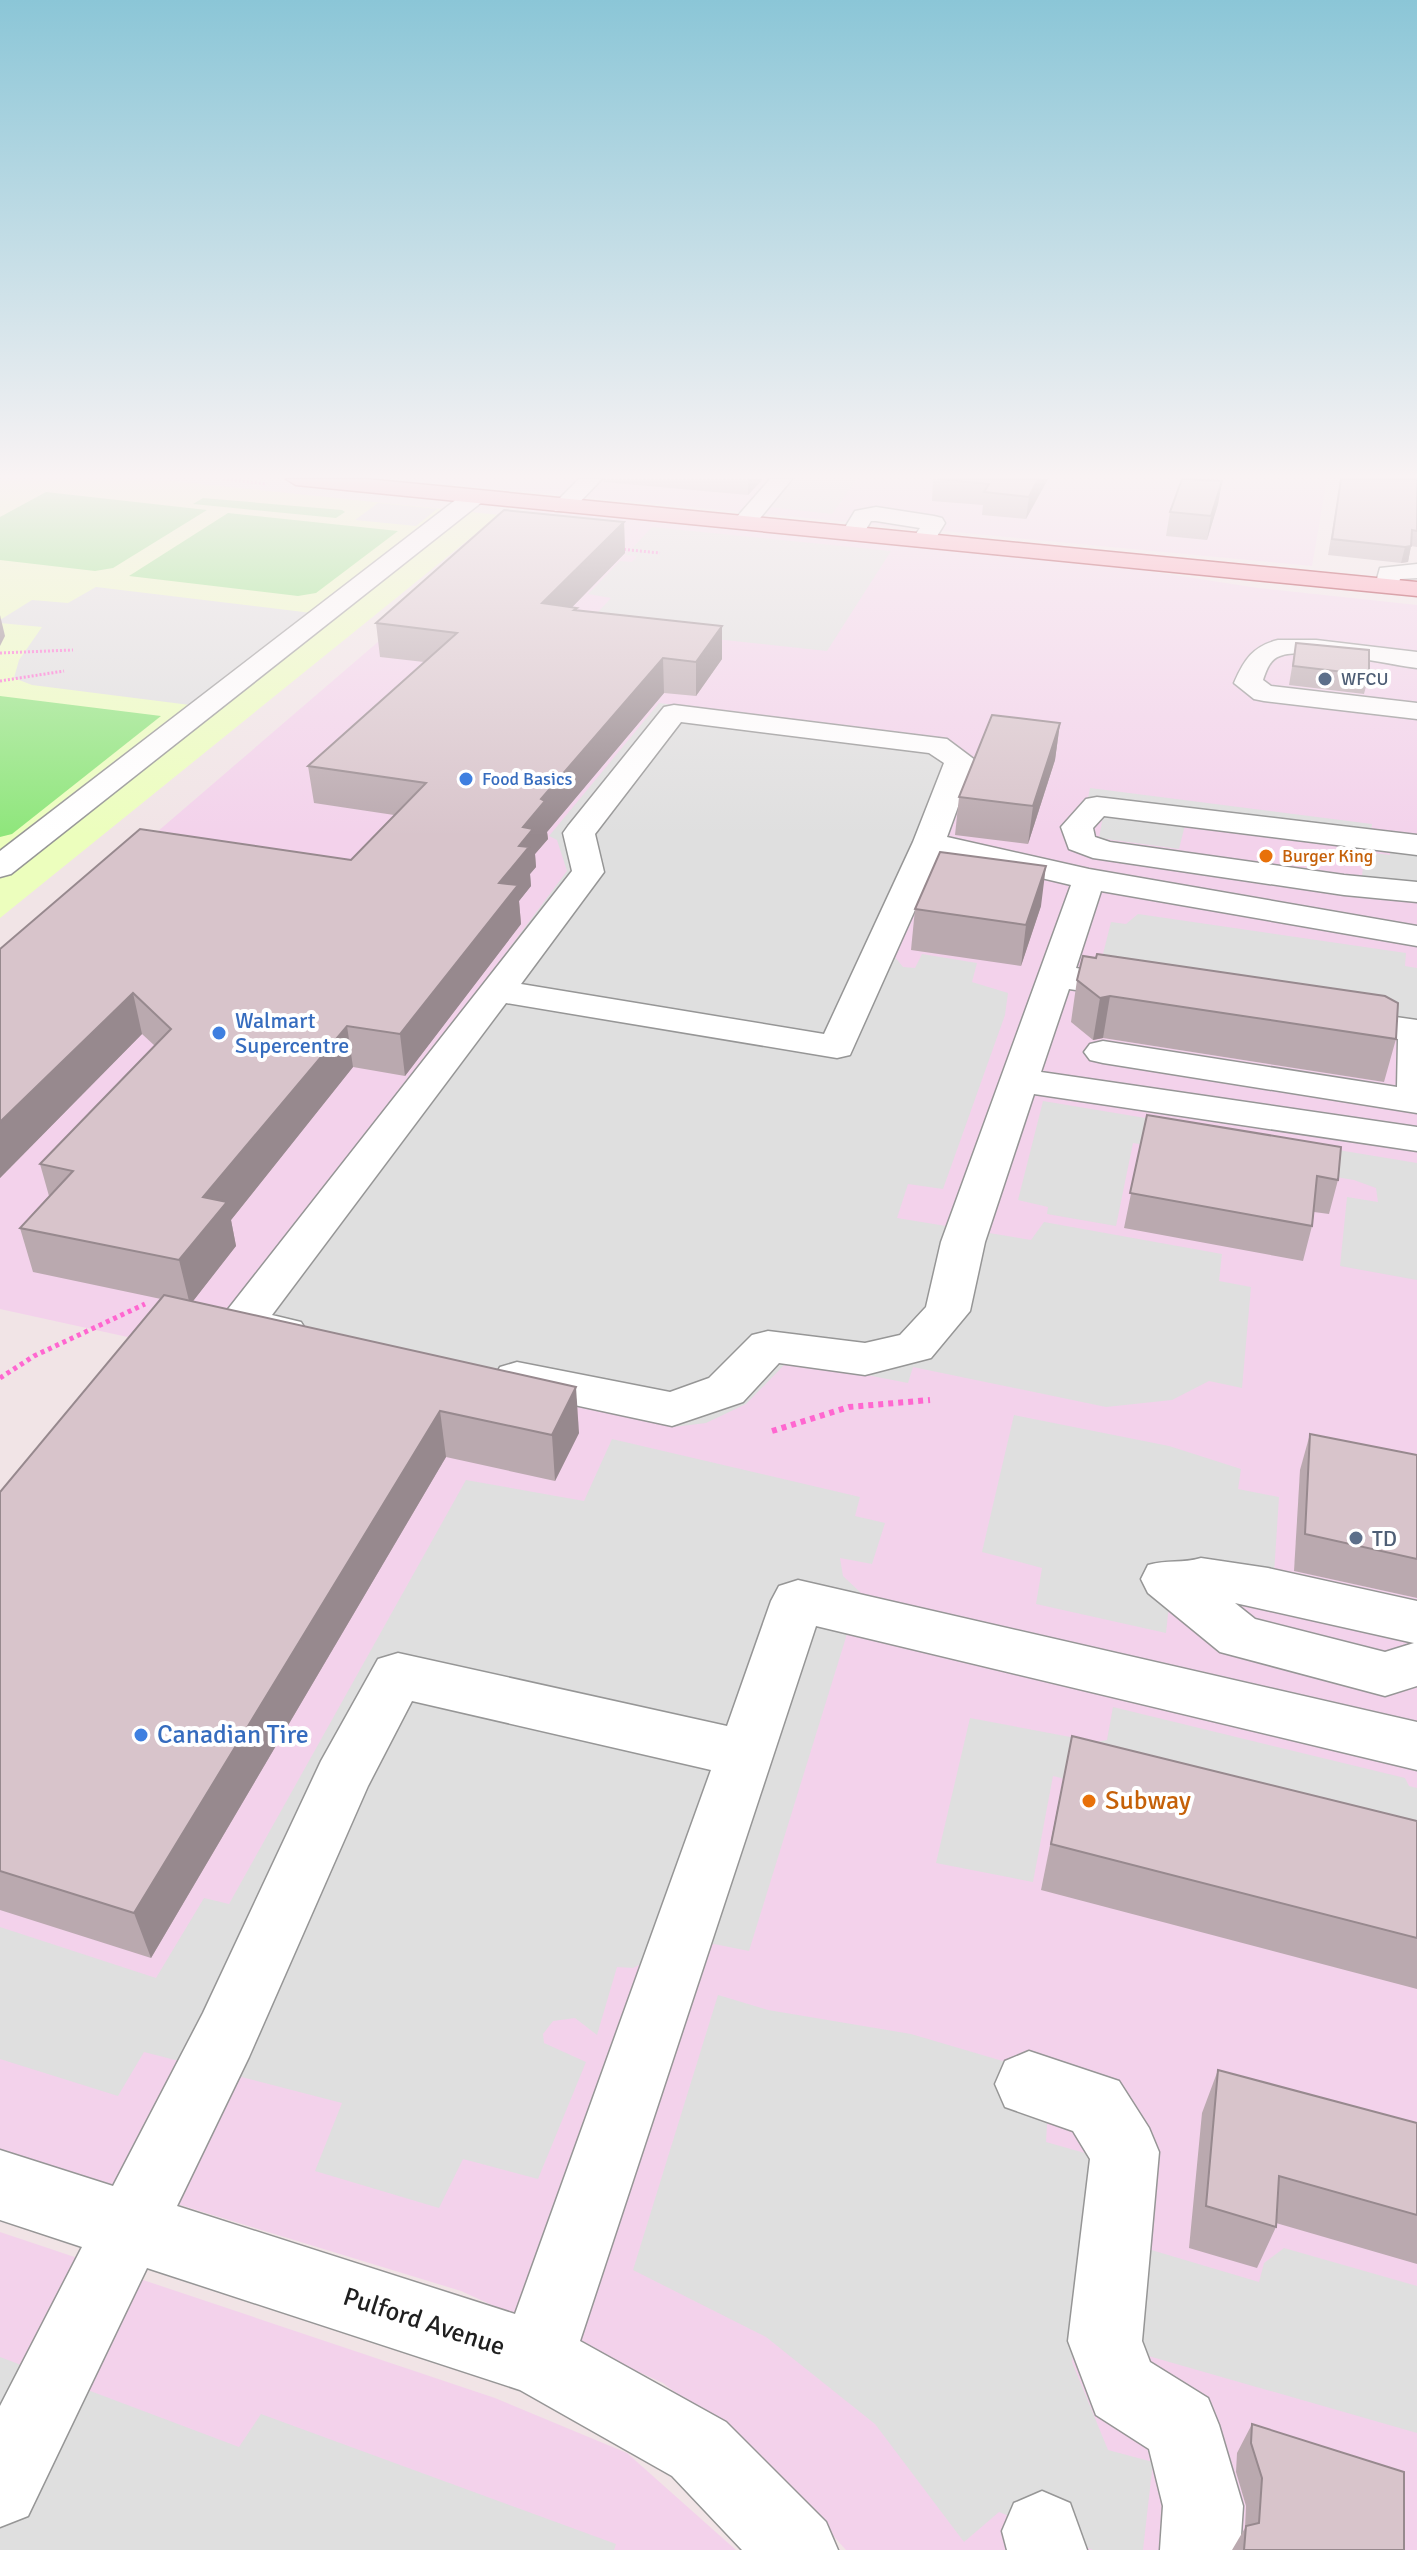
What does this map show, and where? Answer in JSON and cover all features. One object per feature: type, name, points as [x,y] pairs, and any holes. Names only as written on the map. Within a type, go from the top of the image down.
[{"type":"street","points":[[0,867],[345,598]]},
{"type":"street","points":[[1417,660],[1291,645],[1269,649],[1254,666],[1248,683],[1264,693],[1417,711]]},
{"type":"street","points":[[318,1339],[241,1324],[588,872],[579,833],[674,713],[937,745],[960,760],[929,842],[837,1047],[497,991]]},
{"type":"street","points":[[1409,891],[1344,885],[1104,851],[1080,842],[1077,827],[1097,806],[1417,845]]},
{"type":"street","points":[[929,842],[1089,879],[1417,936]]},
{"type":"street","points":[[472,1369],[672,1409],[726,1390],[768,1346],[865,1359],[915,1347],[947,1311],[963,1242],[1089,879]]},
{"type":"street","points":[[1056,976],[1177,994]]},
{"type":"street","points":[[1103,1052],[1416,1102],[1417,1031],[1313,1015]]},
{"type":"street","points":[[1019,1080],[1417,1139]]},
{"type":"street","points":[[1417,1622],[1268,1588],[1184,1578],[1239,1637],[1385,1674],[1417,1664]]},
{"type":"street","points":[[537,2358],[798,1601],[1417,1746]]},
{"type":"street","points":[[0,2488],[226,2035],[342,1779],[398,1675],[744,1754]]},
{"type":"street","points":[[1029,2084],[1095,2105],[1125,2152],[1105,2341],[1123,2388],[1181,2425],[1203,2506],[1200,2550]]},
{"type":"street","name":"Pulford Avenue","points":[[0,2185],[537,2358],[699,2449],[798,2550]]},
{"type":"path","points":[[0,653],[73,650]]},
{"type":"path","points":[[0,681],[64,671]]},
{"type":"path","points":[[0,1378],[50,1348],[122,1318],[145,1304]]},
{"type":"path","points":[[772,1431],[802,1417],[844,1406],[892,1400],[930,1400]]},
{"type":"shaded area","points":[[77,598],[187,598],[312,613],[190,705],[32,685],[14,678],[19,660],[42,627],[0,623],[0,620],[32,600],[68,603]]},
{"type":"shaded area","points":[[429,598],[1352,598],[1417,605],[1417,2550],[846,2550],[770,2465],[663,2383],[461,2291],[0,2150],[0,1548],[155,1343],[0,1309],[0,967]]},
{"type":"shaded area","points":[[611,598],[861,598],[827,651],[586,625]]},
{"type":"shaded area","points":[[659,703],[948,741],[973,760],[894,956],[903,967],[915,968],[922,954],[977,963],[972,982],[1008,993],[1005,1015],[943,1189],[908,1184],[897,1218],[1031,1240],[1044,1222],[1222,1254],[1219,1281],[1251,1287],[1242,1388],[1209,1381],[1172,1400],[1106,1407],[913,1367],[908,1383],[789,1360],[746,1404],[706,1423],[673,1427],[331,1352],[220,1336],[567,871],[557,840],[549,836]]},
{"type":"shaded area","points":[[1090,788],[1372,824],[1371,833],[1417,838],[1417,884],[1362,877],[1364,852],[1390,855],[1390,851],[1185,825],[1179,849],[1099,838],[1103,816],[1085,813]]},
{"type":"shaded area","points":[[1138,914],[1406,953],[1405,966],[1417,968],[1417,1022],[1098,974],[1111,922],[1126,924]]},
{"type":"shaded area","points":[[1043,1101],[1417,1163],[1417,1280],[1340,1266],[1347,1197],[1378,1202],[1376,1188],[1354,1180],[1133,1143],[1116,1226],[1047,1214],[1048,1207],[1018,1200]]},
{"type":"shaded area","points":[[1014,1415],[1169,1446],[1241,1469],[1238,1489],[1279,1497],[1274,1574],[1169,1605],[1166,1633],[1036,1604],[1042,1568],[982,1552]]},
{"type":"shaded area","points":[[612,1439],[860,1497],[855,1516],[885,1523],[872,1564],[840,1558],[843,1576],[860,1592],[749,1951],[714,1944],[648,1960],[633,1968],[617,1967],[597,2035],[575,2018],[553,2021],[543,2034],[544,2043],[586,2062],[538,2179],[463,2159],[439,2208],[315,2171],[342,2103],[144,2052],[118,2096],[0,2059],[0,1927],[156,1978],[204,1898],[229,1904],[466,1480],[584,1501]]},
{"type":"shaded area","points":[[1113,1707],[1405,1778],[1409,1786],[1417,1788],[1417,1867],[1053,1776],[1033,1882],[936,1863],[970,1718],[1097,1742],[1107,1740]]},
{"type":"shaded area","points":[[718,1995],[768,2010],[911,2034],[1050,2075],[1046,2142],[1092,2155],[1072,2362],[1108,2450],[1153,2462],[1143,2550],[1093,2550],[999,2512],[964,2542],[875,2424],[766,2337],[633,2270]]},
{"type":"shaded area","points":[[0,2232],[495,2398],[627,2453],[736,2550],[0,2550]]},
{"type":"shaded area","points":[[1284,2248],[1417,2286],[1417,2433],[1138,2353],[1148,2249],[1259,2282],[1264,2263]]},
{"type":"shaded area","points":[[0,2357],[239,2447],[261,2414],[616,2544],[614,2550],[0,2550]]},
{"type":"green space","points":[[0,598],[396,598],[0,918]]},
{"type":"green space","points":[[0,696],[161,716],[12,834],[0,837]]},
{"type":"building","points":[[404,598],[547,598],[542,603],[577,608],[574,610],[722,626],[696,662],[663,658],[541,799],[545,801],[523,827],[533,829],[519,846],[529,847],[499,883],[518,885],[400,1034],[347,1026],[203,1197],[227,1202],[179,1260],[20,1228],[73,1171],[40,1164],[171,1029],[133,993],[0,1122],[0,949],[140,829],[351,860],[426,783],[308,766],[457,633],[376,623]]},
{"type":"building","points":[[1296,643],[1369,650],[1369,675],[1293,666]]},
{"type":"building","points":[[992,715],[1060,723],[1033,806],[959,797]]},
{"type":"building","points":[[940,852],[1046,866],[1026,925],[915,909]]},
{"type":"building","points":[[1097,954],[1385,996],[1398,1003],[1396,1039],[1110,996],[1100,998],[1077,980],[1083,956],[1096,958]]},
{"type":"building","points":[[1147,1115],[1341,1147],[1338,1180],[1317,1176],[1312,1226],[1130,1193]]},
{"type":"building","name":"Canadian Tire","points":[[164,1295],[576,1387],[552,1435],[440,1411],[134,1913],[0,1871],[0,1492]]},
{"type":"building","points":[[1310,1434],[1417,1455],[1417,1559],[1305,1534]]},
{"type":"building","points":[[1072,1736],[1417,1821],[1417,1938],[1051,1844]]},
{"type":"building","points":[[1218,2070],[1417,2123],[1417,2215],[1279,2176],[1276,2227],[1206,2206]]},
{"type":"building","points":[[1252,2424],[1404,2472],[1404,2550],[1244,2550],[1246,2526],[1259,2523],[1262,2478],[1251,2443]]},
{"type":"place","name":"WFCU","points":[[1325,679]]},
{"type":"place","name":"Food Basics","points":[[466,779]]},
{"type":"place","name":"Burger King","points":[[1266,856]]},
{"type":"place","name":"Walmart Supercentre","points":[[219,1033]]},
{"type":"place","name":"TD","points":[[1356,1538]]},
{"type":"place","name":"Canadian Tire","points":[[141,1735]]},
{"type":"place","name":"Subway","points":[[1089,1801]]}]
